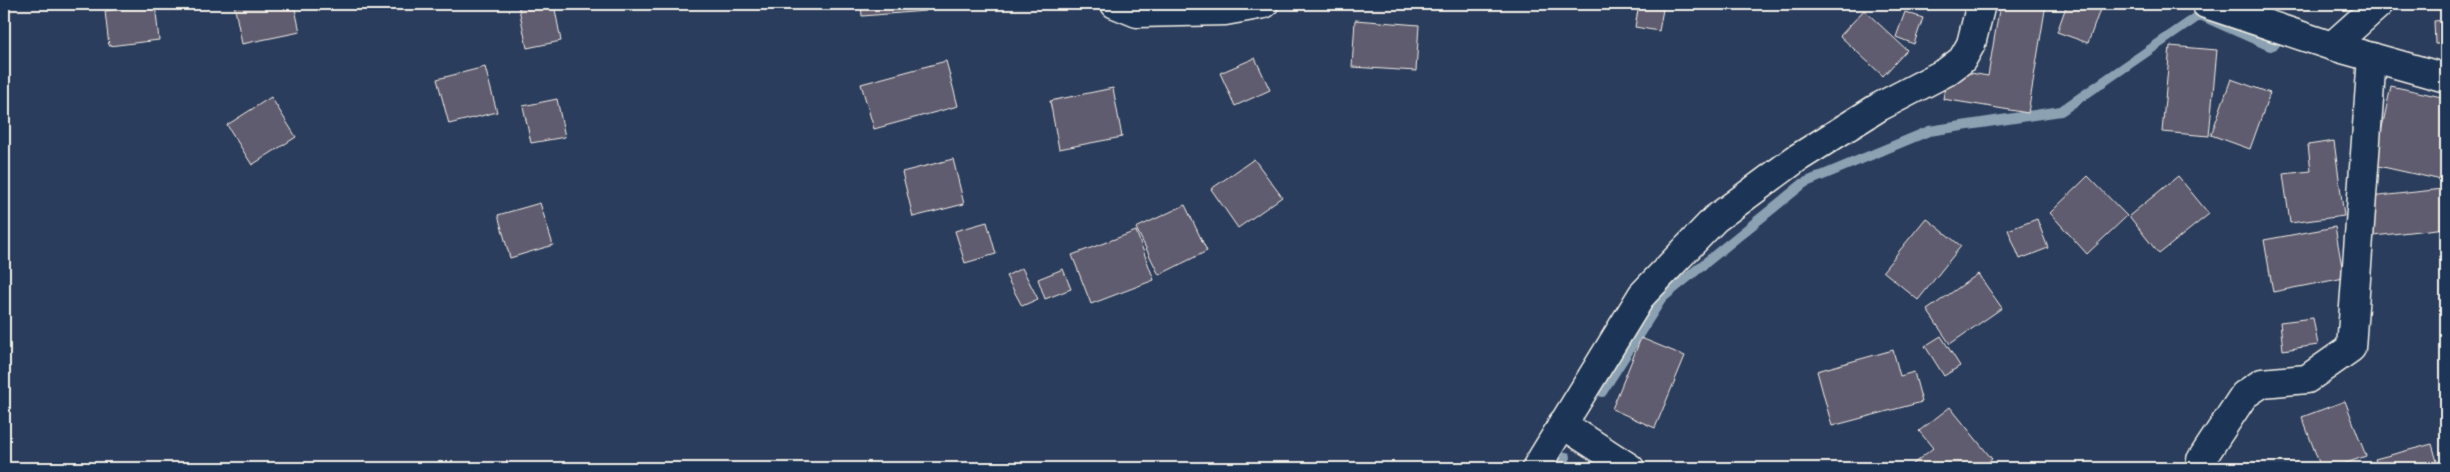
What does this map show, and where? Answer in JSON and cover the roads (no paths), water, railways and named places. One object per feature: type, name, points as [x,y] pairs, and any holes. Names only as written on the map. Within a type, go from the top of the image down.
[{"type":"street","points":[[1115,4],[1137,13],[1225,11],[1264,4]]},
{"type":"street","points":[[1536,468],[1642,295],[1714,219],[1796,159],[1879,107],[1946,72],[1962,60],[1971,44],[1981,4]]},
{"type":"street","points":[[2206,4],[2332,46],[2446,78]]},
{"type":"street","points":[[2332,46],[2379,4]]},
{"type":"street","points":[[2200,468],[2201,460],[2244,395],[2262,383],[2307,379],[2351,348],[2372,57]]},
{"type":"street","points":[[1562,424],[1630,468]]},
{"type":"waterway","points":[[1602,392],[1662,298],[1804,183],[1929,131],[2061,111],[2200,15],[2270,46],[2275,44]]},
{"type":"waterway","points":[[1560,468],[1566,457]]}]
